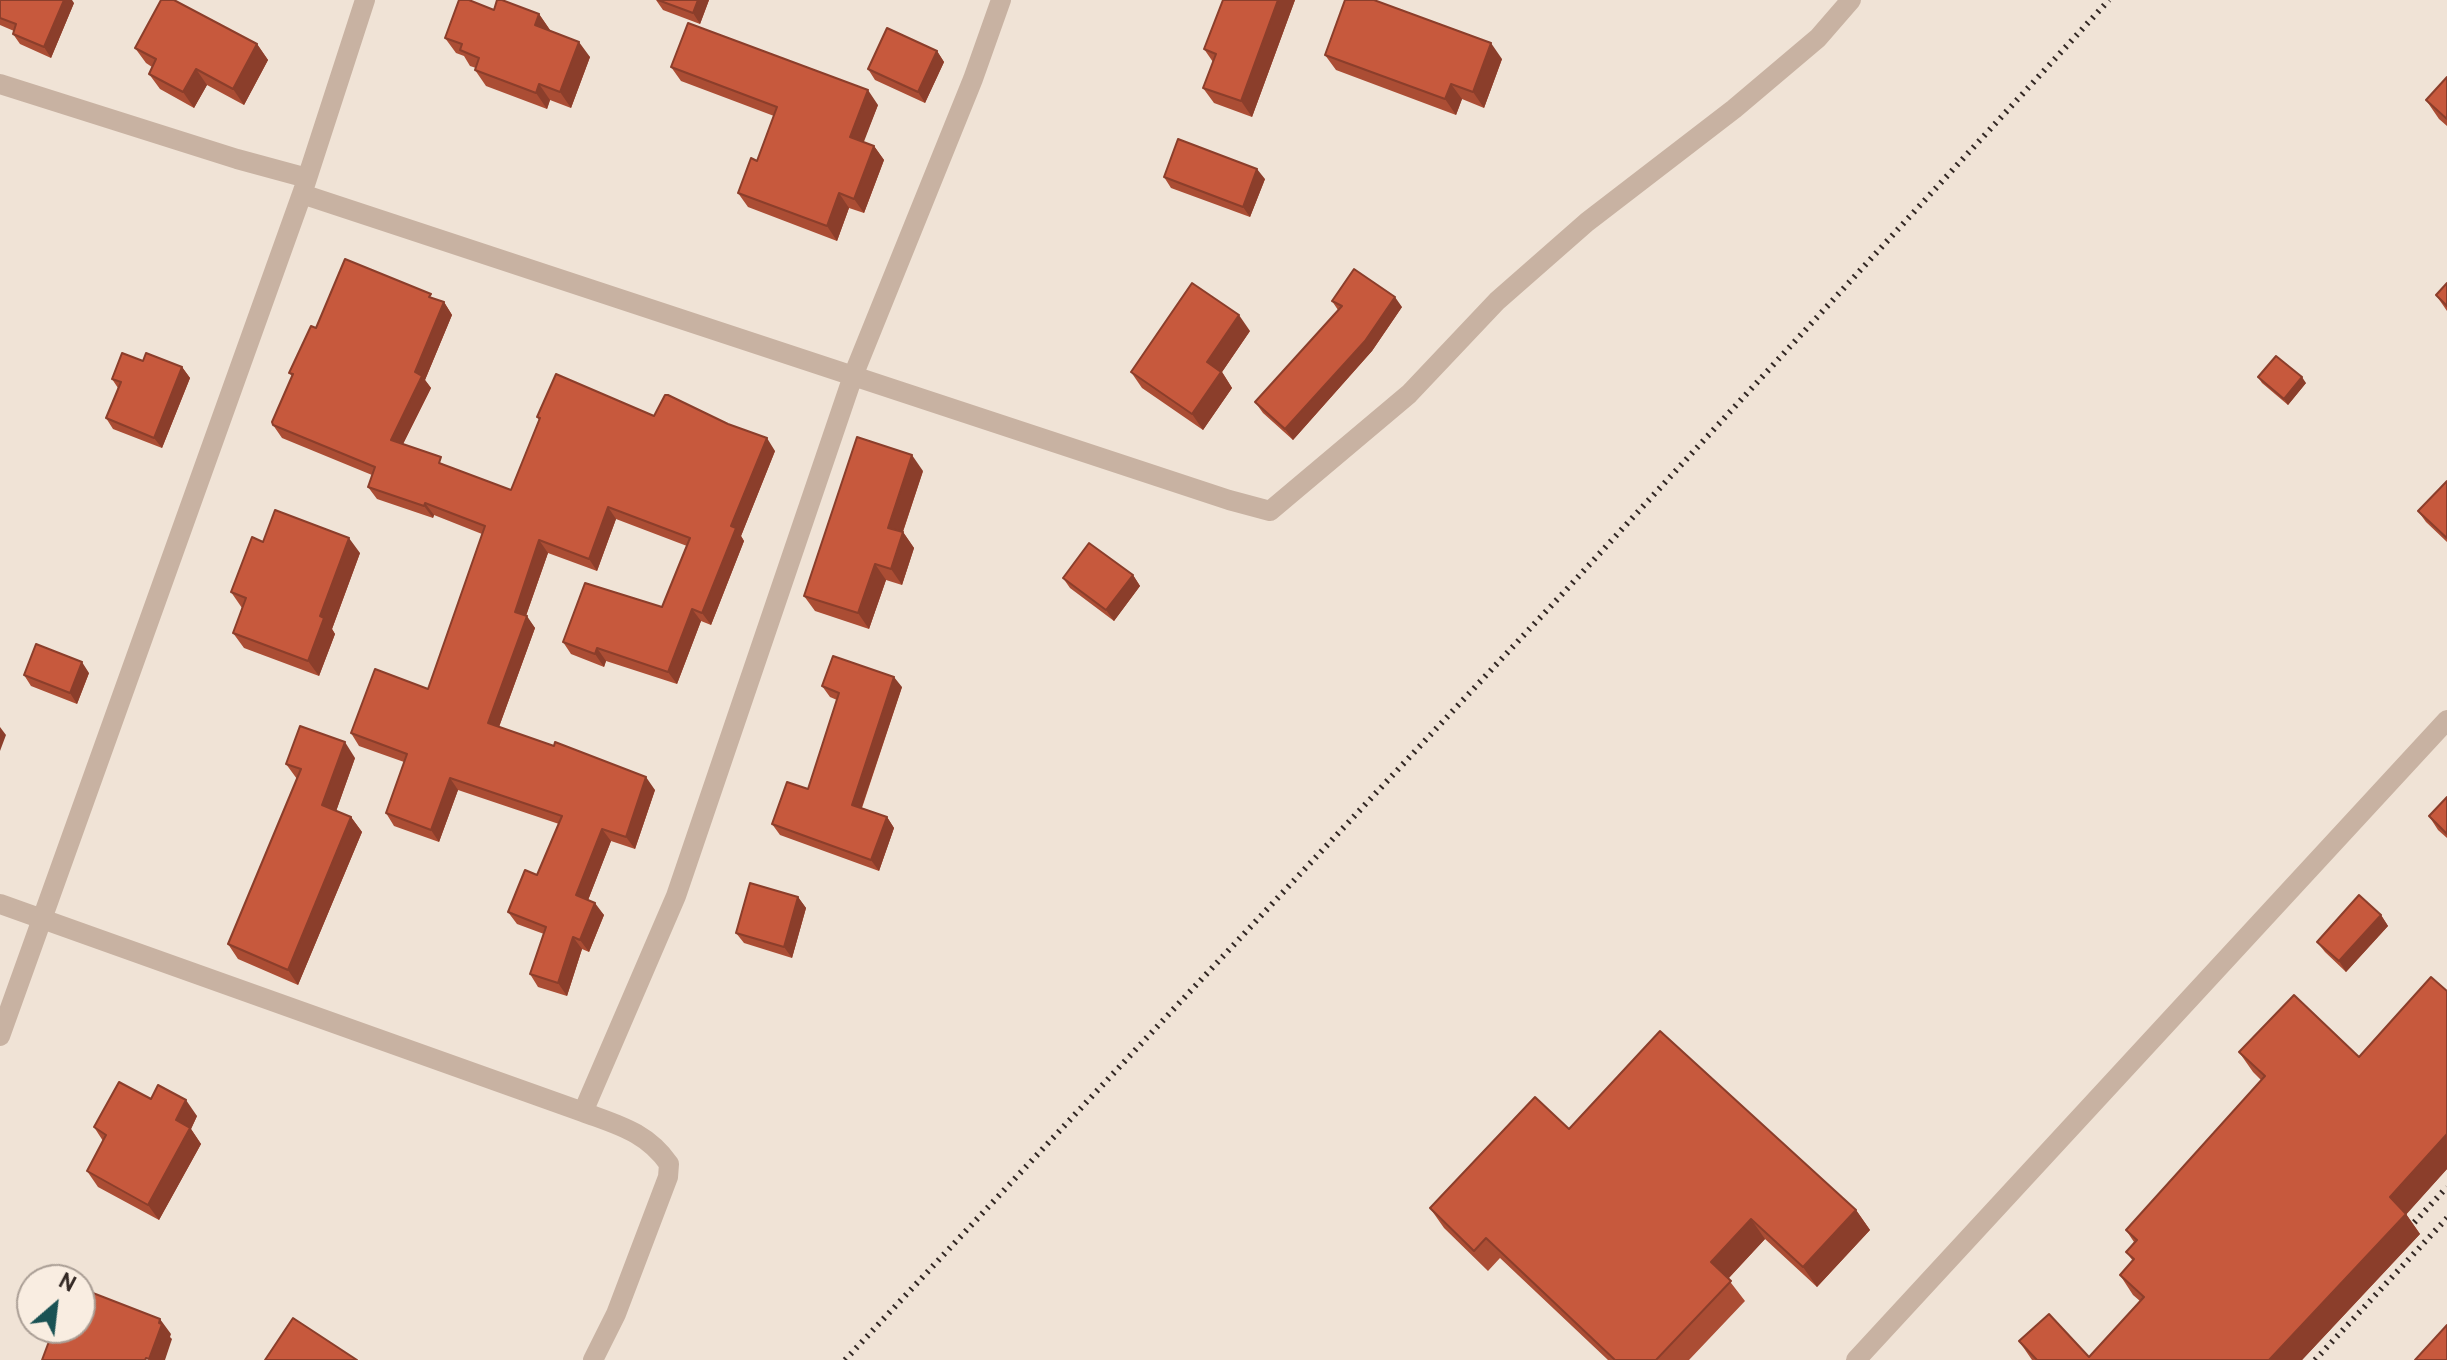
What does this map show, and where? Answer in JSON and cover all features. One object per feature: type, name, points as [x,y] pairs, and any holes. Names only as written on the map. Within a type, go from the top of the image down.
[{"type":"street","points":[[0,1036],[305,186],[365,0]]},
{"type":"street","points":[[583,1112],[676,896],[853,376],[973,79],[1001,0]]},
{"type":"street","points":[[0,84],[193,145],[853,376],[1270,511],[1409,394],[1497,301],[1587,222],[1746,99],[1818,38],[1851,0]]},
{"type":"street","points":[[1856,1360],[2447,720]]},
{"type":"street","points":[[0,904],[583,1112],[649,1141],[669,1164],[668,1177],[616,1314],[593,1360]]},
{"type":"building","points":[[0,0],[64,0],[44,47],[13,34],[16,24],[0,18]]},
{"type":"building","points":[[161,0],[174,0],[257,44],[233,89],[196,69],[183,92],[149,74],[156,59],[135,48]]},
{"type":"building","points":[[459,0],[469,0],[494,10],[497,0],[502,0],[539,14],[535,25],[579,42],[560,92],[539,84],[536,93],[475,70],[479,58],[460,50],[462,44],[445,38]]},
{"type":"building","points":[[658,0],[698,0],[693,13]]},
{"type":"building","points":[[1223,0],[1278,0],[1241,101],[1203,88],[1216,54],[1204,49]]},
{"type":"building","points":[[1345,0],[1374,0],[1491,43],[1473,92],[1451,84],[1445,99],[1325,55]]},
{"type":"building","points":[[688,23],[868,90],[850,137],[874,146],[854,199],[839,193],[827,226],[738,193],[751,158],[757,161],[777,107],[671,67]]},
{"type":"building","points":[[887,28],[937,51],[918,92],[868,69]]},
{"type":"building","points":[[2447,77],[2447,119],[2426,100]]},
{"type":"building","points":[[1178,139],[1257,169],[1243,207],[1164,177]]},
{"type":"building","points":[[345,259],[444,302],[415,372],[422,376],[391,440],[441,457],[439,463],[511,490],[556,374],[654,416],[665,395],[668,395],[728,424],[767,438],[731,526],[736,528],[702,613],[692,609],[668,672],[597,648],[595,654],[563,642],[585,583],[662,607],[690,538],[608,507],[589,559],[539,540],[515,612],[527,616],[488,723],[554,746],[555,742],[646,777],[626,837],[602,829],[576,895],[595,903],[580,940],[573,937],[558,983],[530,974],[546,927],[508,912],[525,870],[537,875],[562,816],[450,778],[431,830],[386,813],[407,754],[351,733],[375,669],[428,689],[485,526],[425,503],[424,506],[368,487],[375,467],[273,425],[293,374],[289,373],[311,326],[316,328]]},
{"type":"building","points":[[1354,269],[1395,297],[1365,341],[1285,429],[1255,402],[1342,306],[1332,301]]},
{"type":"building","points":[[1192,283],[1239,315],[1207,362],[1221,372],[1192,414],[1131,372]]},
{"type":"building","points":[[2447,283],[2447,306],[2436,295]]},
{"type":"building","points":[[122,353],[143,361],[146,353],[182,367],[154,438],[106,418],[121,382],[112,379]]},
{"type":"building","points":[[2276,356],[2302,377],[2284,399],[2258,377]]},
{"type":"building","points":[[857,437],[912,455],[888,528],[903,532],[891,569],[875,564],[858,613],[804,596]]},
{"type":"building","points":[[2447,481],[2447,538],[2418,511]]},
{"type":"building","points":[[275,510],[349,538],[320,616],[324,618],[308,661],[233,633],[246,598],[231,592],[252,537],[263,542]]},
{"type":"building","points":[[1089,543],[1133,575],[1106,610],[1063,578]]},
{"type":"building","points":[[36,644],[82,662],[70,693],[24,675]]},
{"type":"building","points":[[833,656],[894,677],[852,805],[887,817],[871,860],[772,824],[787,782],[808,789],[839,693],[822,686]]},
{"type":"building","points":[[300,726],[345,742],[322,805],[351,817],[288,970],[228,944],[301,769],[286,764]]},
{"type":"building","points":[[2447,797],[2447,834],[2429,816]]},
{"type":"building","points":[[750,883],[798,897],[784,947],[736,933]]},
{"type":"building","points":[[2359,895],[2381,915],[2339,961],[2317,942]]},
{"type":"building","points":[[2431,977],[2447,991],[2447,1134],[2390,1197],[2406,1214],[2269,1360],[2037,1360],[2019,1341],[2049,1314],[2089,1357],[2144,1297],[2120,1275],[2134,1259],[2126,1252],[2137,1240],[2126,1230],[2265,1076],[2239,1052],[2294,995],[2359,1057]]},
{"type":"building","points":[[1660,1031],[1856,1210],[1803,1267],[1751,1219],[1711,1262],[1731,1281],[1656,1360],[1615,1360],[1486,1238],[1474,1251],[1430,1208],[1535,1097],[1569,1129]]},
{"type":"building","points":[[119,1082],[151,1099],[158,1085],[186,1100],[176,1120],[190,1128],[148,1205],[87,1171],[106,1135],[94,1127]]},
{"type":"building","points":[[96,1294],[160,1319],[159,1323],[162,1324],[149,1359],[42,1360],[48,1344],[96,1344]]},
{"type":"building","points":[[293,1318],[357,1360],[265,1360]]},
{"type":"building","points":[[2447,1325],[2447,1360],[2415,1360]]},
{"type":"railway","points":[[845,1360],[1566,590],[2109,0]]},
{"type":"railway","points":[[2398,1240],[2447,1187]]},
{"type":"railway","points":[[2315,1360],[2447,1218]]}]
